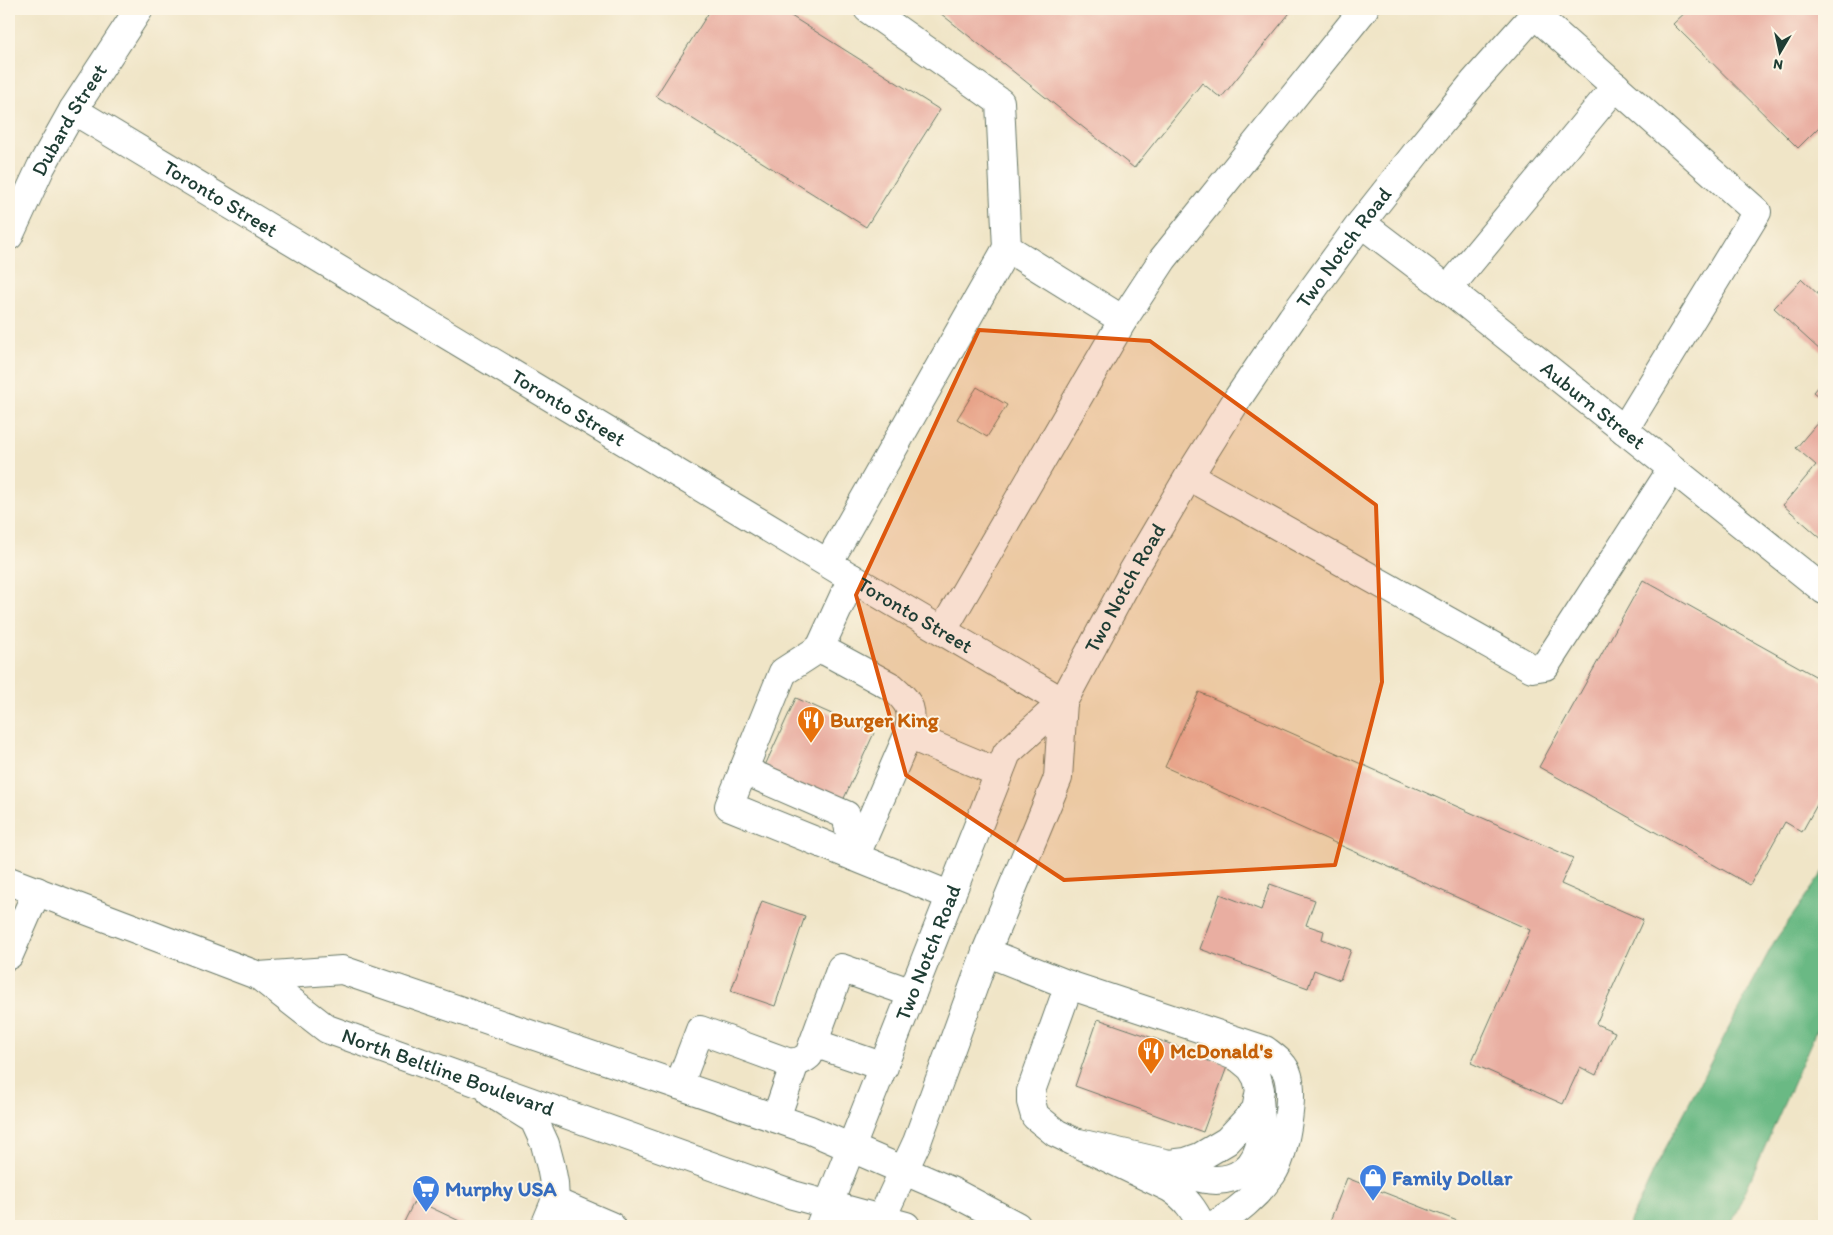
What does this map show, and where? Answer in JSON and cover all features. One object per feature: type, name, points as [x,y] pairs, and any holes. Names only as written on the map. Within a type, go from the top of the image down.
[{"type":"main road","name":"Dubard Street","points":[[9,236],[41,167],[73,110],[139,9]]},
{"type":"main road","points":[[828,563],[1007,248],[1000,102],[868,9]]},
{"type":"main road","points":[[942,630],[1123,320],[1163,259],[1364,9]]},
{"type":"main road","points":[[1536,11],[1616,86],[1757,212],[1624,430]]},
{"type":"main road","name":"Two Notch Road","points":[[824,1216],[1007,752],[1063,702],[1133,571],[1189,476],[1238,398],[1361,223],[1474,82],[1536,11]]},
{"type":"main road","points":[[1448,289],[1616,86]]},
{"type":"main road","name":"Toronto Street","points":[[73,110],[852,578],[1063,702]]},
{"type":"main road","name":"Auburn Street","points":[[1361,223],[1448,289],[1824,590]]},
{"type":"main road","points":[[1007,248],[1123,320]]},
{"type":"main road","points":[[1189,476],[1532,668],[1545,666],[1672,469]]},
{"type":"main road","points":[[852,578],[820,648],[783,672],[729,806],[951,896]]},
{"type":"main road","points":[[820,648],[892,688],[907,702],[911,710],[908,735],[855,857]]},
{"type":"main road","points":[[888,1224],[904,1170],[917,1142],[986,952],[1058,778],[1063,702]]},
{"type":"main road","points":[[908,735],[999,774]]},
{"type":"main road","points":[[743,770],[846,815],[855,857]]},
{"type":"main road","name":"North Beltline Boulevard","points":[[9,881],[259,976],[327,1029],[793,1195],[824,1216],[888,1224]]},
{"type":"main road","points":[[9,954],[37,891]]},
{"type":"main road","points":[[986,952],[1069,985],[1265,1050],[1283,1065],[1288,1075],[1290,1096],[1288,1123],[1274,1171],[1251,1198],[1223,1221],[1211,1226]]},
{"type":"main road","points":[[679,1085],[700,1030],[787,1062],[795,1063],[809,1055],[841,968],[912,993]]},
{"type":"main road","points":[[259,976],[342,970],[810,1130],[951,1191],[1017,1226]]},
{"type":"main road","points":[[1069,985],[1115,1008],[1239,1058],[1251,1068],[1257,1078],[1260,1090],[1256,1110],[1227,1141],[1200,1157],[1186,1162],[1169,1164],[1079,1143]]},
{"type":"main road","points":[[1069,985],[1031,1091],[1030,1102],[1035,1116],[1056,1133],[1170,1188],[1182,1196],[1193,1209],[1202,1226]]},
{"type":"main road","points":[[814,1043],[884,1067]]},
{"type":"main road","points":[[776,1118],[795,1063]]},
{"type":"main road","points":[[475,1083],[534,1120],[545,1144],[554,1183],[550,1214],[610,1226]]},
{"type":"main road","points":[[1147,1158],[1203,1179],[1219,1180],[1234,1178],[1244,1172],[1255,1159],[1259,1149],[1261,1136],[1259,1099]]},
{"type":"highlighted area","points":[[979,330],[1150,341],[1376,505],[1382,682],[1335,865],[1064,880],[906,775],[856,595]]},
{"type":"green space","points":[[1824,871],[1824,1013],[1730,1226],[1628,1226],[1655,1168],[1774,942]]},
{"type":"building","points":[[711,9],[780,9],[940,110],[866,227],[656,96]]},
{"type":"building","points":[[935,9],[1293,9],[1221,98],[1202,83],[1134,168]]},
{"type":"building","points":[[1689,9],[1824,9],[1824,122],[1798,148],[1673,24]]},
{"type":"building","points":[[1802,279],[1824,300],[1824,350],[1822,352],[1774,308]]},
{"type":"building","points":[[1824,379],[1824,401],[1813,392]]},
{"type":"building","points":[[977,387],[1007,405],[987,437],[957,419]]},
{"type":"building","points":[[1824,415],[1824,541],[1783,505],[1816,465],[1796,448]]},
{"type":"building","points":[[1643,580],[1824,681],[1824,792],[1802,832],[1785,822],[1750,885],[1539,767]]},
{"type":"building","points":[[1199,692],[1573,858],[1561,884],[1643,920],[1596,1024],[1615,1032],[1596,1075],[1580,1067],[1563,1104],[1471,1063],[1530,930],[1165,767]]},
{"type":"building","points":[[796,698],[874,733],[840,807],[762,772]]},
{"type":"building","points":[[1270,884],[1315,900],[1306,925],[1324,931],[1322,939],[1351,950],[1340,980],[1314,970],[1308,988],[1200,949],[1220,894],[1261,910]]},
{"type":"building","points":[[762,901],[805,916],[775,1006],[731,991]]},
{"type":"building","name":"McDonald's","points":[[1098,1019],[1228,1064],[1203,1132],[1075,1086]]},
{"type":"building","name":"Family Dollar","points":[[1347,1178],[1470,1226],[1328,1226]]},
{"type":"building","name":"Murphy USA","points":[[415,1200],[470,1226],[402,1226]]},
{"type":"place","name":"Burger King","points":[[811,744]]},
{"type":"place","name":"McDonald's","points":[[1151,1075]]},
{"type":"place","name":"Family Dollar","points":[[1373,1202]]},
{"type":"place","name":"Murphy USA","points":[[426,1213]]}]
